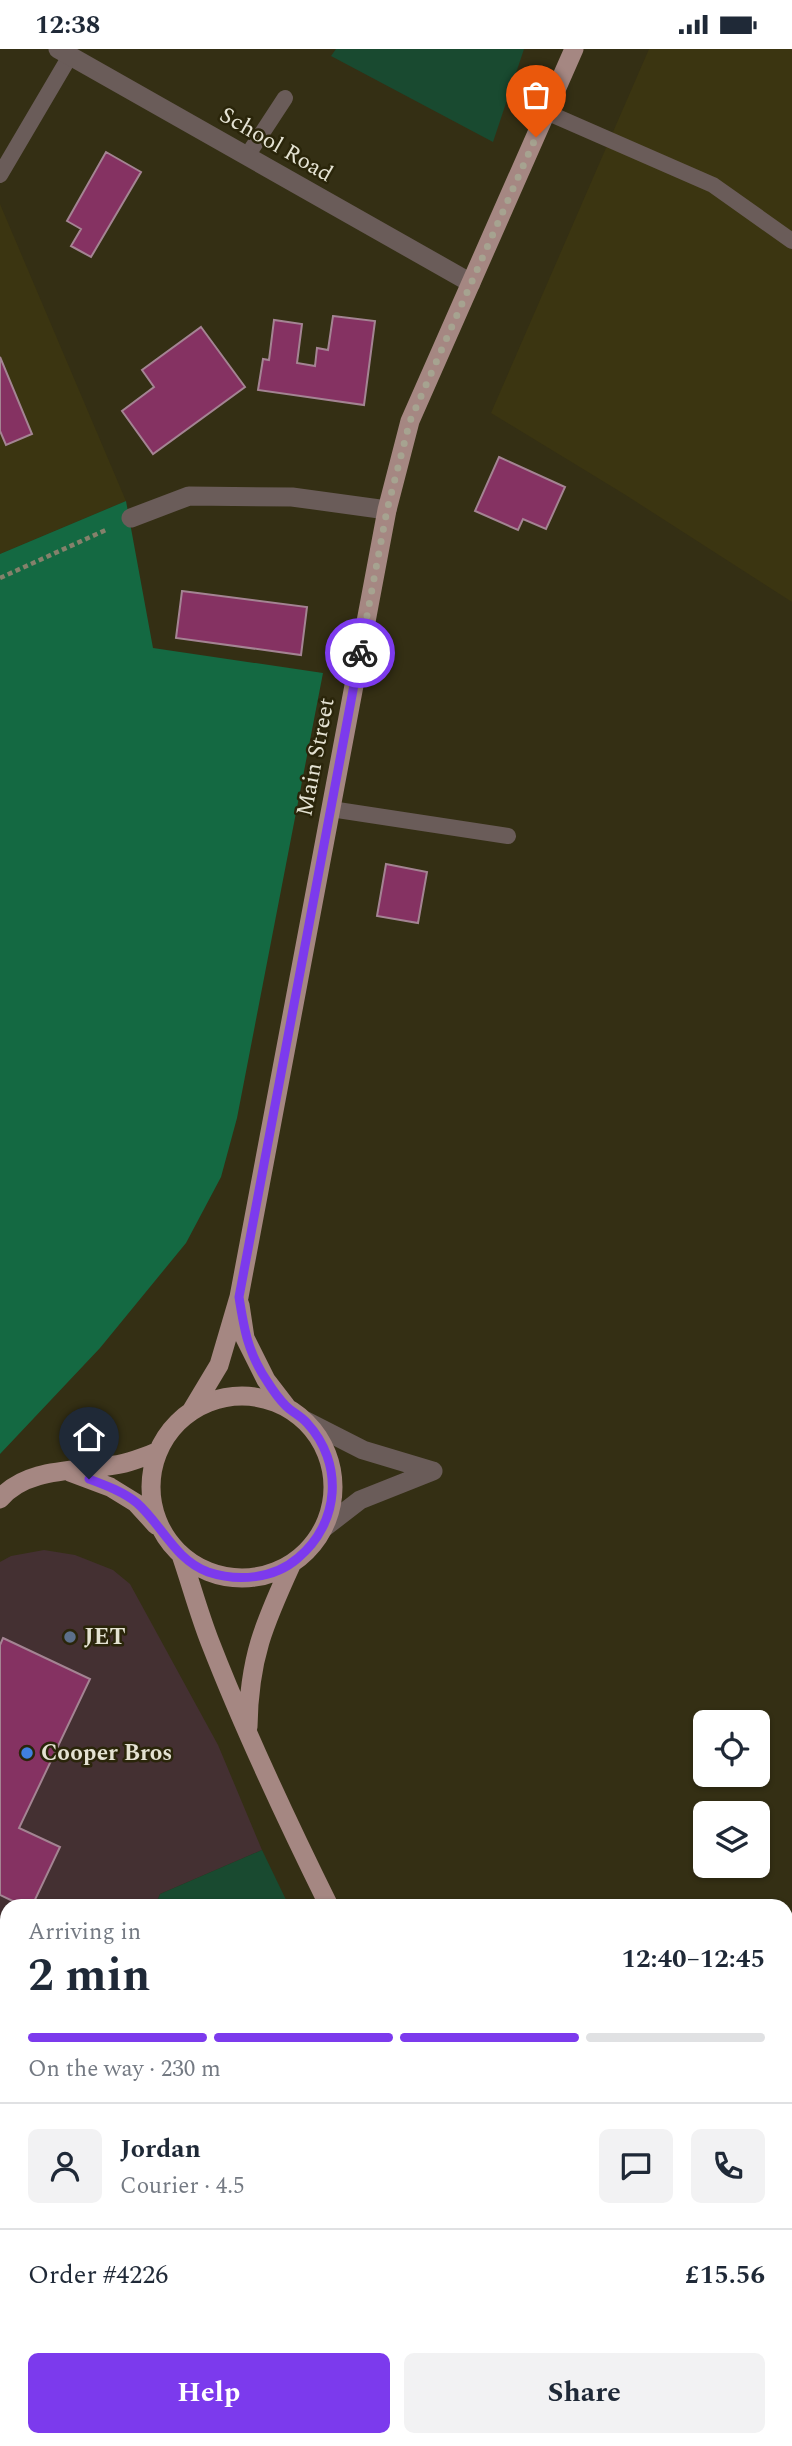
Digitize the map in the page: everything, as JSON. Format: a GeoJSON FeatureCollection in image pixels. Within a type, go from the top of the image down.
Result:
{"type":"FeatureCollection","features":[{"type":"Feature","properties":{"kind":"main road","name":"Main Street"},"geometry":{"type":"LineString","coordinates":[[192,1410],[219,1365],[239,1297],[387,510],[410,421],[574,49]]}},
{"type":"Feature","properties":{"kind":"main road","name":"Main Street"},"geometry":{"type":"LineString","coordinates":[[239,1297],[245,1338],[266,1380],[286,1406]]}},
{"type":"Feature","properties":{"kind":"main road"},"geometry":{"type":"LineString","coordinates":[[69,1472],[110,1487],[136,1503],[181,1555],[206,1571],[235,1578],[265,1575],[292,1563],[311,1547],[325,1527],[333,1500],[332,1471],[323,1444],[306,1421],[286,1406],[263,1398],[239,1395],[215,1399],[192,1410],[171,1428],[157,1452],[150,1480],[153,1508],[163,1534]]}},
{"type":"Feature","properties":{"kind":"main road"},"geometry":{"type":"LineString","coordinates":[[0,1499],[23,1482],[40,1476],[125,1463],[157,1452]]}},
{"type":"Feature","properties":{"kind":"main road"},"geometry":{"type":"LineString","coordinates":[[181,1555],[209,1639],[248,1735],[326,1899]]}},
{"type":"Feature","properties":{"kind":"main road"},"geometry":{"type":"LineString","coordinates":[[248,1735],[249,1692],[256,1650],[264,1624],[292,1563]]}},
{"type":"Feature","properties":{"kind":"street","name":"School Road"},"geometry":{"type":"LineString","coordinates":[[64,52],[471,283]]}},
{"type":"Feature","properties":{"kind":"street"},"geometry":{"type":"LineString","coordinates":[[131,518],[189,496],[292,497],[387,510]]}},
{"type":"Feature","properties":{"kind":"street"},"geometry":{"type":"LineString","coordinates":[[306,1421],[363,1450],[433,1471],[360,1500],[325,1527]]}},
{"type":"Feature","properties":{"kind":"lane"},"geometry":{"type":"LineString","coordinates":[[0,175],[64,52]]}},
{"type":"Feature","properties":{"kind":"lane"},"geometry":{"type":"LineString","coordinates":[[247,156],[285,98]]}},
{"type":"Feature","properties":{"kind":"lane"},"geometry":{"type":"LineString","coordinates":[[546,112],[713,185],[792,241]]}},
{"type":"Feature","properties":{"kind":"lane"},"geometry":{"type":"LineString","coordinates":[[331,809],[508,836]]}},
{"type":"Feature","properties":{"kind":"path"},"geometry":{"type":"LineString","coordinates":[[0,578],[131,518]]}},
{"type":"Feature","properties":{"kind":"shaded area"},"geometry":{"type":"Polygon","coordinates":[[[649,49],[792,49],[792,602],[624,494],[491,413],[649,49]]]}},
{"type":"Feature","properties":{"kind":"shaded area"},"geometry":{"type":"Polygon","coordinates":[[[0,204],[126,501],[0,554],[0,204]]]}},
{"type":"Feature","properties":{"kind":"shaded area"},"geometry":{"type":"Polygon","coordinates":[[[44,1550],[75,1555],[113,1570],[130,1584],[218,1745],[262,1850],[160,1894],[158,1899],[0,1899],[0,1562],[11,1556],[44,1550]]]}},
{"type":"Feature","properties":{"kind":"green space"},"geometry":{"type":"Polygon","coordinates":[[[336,49],[524,49],[493,142],[331,56],[336,49]]]}},
{"type":"Feature","properties":{"kind":"green space"},"geometry":{"type":"Polygon","coordinates":[[[126,501],[153,648],[323,673],[237,1118],[221,1177],[186,1243],[100,1348],[0,1454],[0,554],[126,501]]]}},
{"type":"Feature","properties":{"kind":"green space"},"geometry":{"type":"Polygon","coordinates":[[[262,1850],[286,1899],[158,1899],[160,1894],[262,1850]]]}},
{"type":"Feature","properties":{"kind":"building"},"geometry":{"type":"Polygon","coordinates":[[[106,152],[141,172],[91,257],[71,246],[81,229],[67,221],[106,152]]]}},
{"type":"Feature","properties":{"kind":"building"},"geometry":{"type":"Polygon","coordinates":[[[333,316],[375,321],[364,405],[258,390],[263,359],[269,360],[274,320],[302,324],[297,363],[315,366],[317,348],[328,350],[333,316]]]}},
{"type":"Feature","properties":{"kind":"building"},"geometry":{"type":"Polygon","coordinates":[[[201,327],[245,387],[153,454],[122,411],[154,387],[142,370],[201,327]]]}},
{"type":"Feature","properties":{"kind":"building"},"geometry":{"type":"Polygon","coordinates":[[[0,357],[32,434],[6,445],[0,431],[0,357]]]}},
{"type":"Feature","properties":{"kind":"building"},"geometry":{"type":"Polygon","coordinates":[[[499,457],[565,487],[546,529],[523,519],[518,530],[475,511],[499,457]]]}},
{"type":"Feature","properties":{"kind":"building"},"geometry":{"type":"Polygon","coordinates":[[[182,591],[307,607],[301,655],[176,638],[182,591]]]}},
{"type":"Feature","properties":{"kind":"building"},"geometry":{"type":"Polygon","coordinates":[[[386,864],[427,872],[418,923],[377,916],[386,864]]]}},
{"type":"Feature","properties":{"kind":"building","name":"Cooper Bros"},"geometry":{"type":"Polygon","coordinates":[[[3,1638],[90,1679],[19,1828],[60,1847],[35,1899],[8,1899],[0,1895],[0,1645],[3,1638]]]}},
{"type":"Feature","properties":{"kind":"way so far"},"geometry":{"type":"LineString","coordinates":[[360,653],[387,510],[410,421],[536,137]]}},
{"type":"Feature","properties":{"kind":"place","name":"JET"},"geometry":{"type":"Point","coordinates":[70,1637]}},
{"type":"Feature","properties":{"kind":"place","name":"Cooper Bros"},"geometry":{"type":"Point","coordinates":[27,1753]}},
{"type":"Feature","properties":{"kind":"route"},"geometry":{"type":"LineString","coordinates":[[89,1479],[110,1487],[136,1503],[181,1555],[206,1571],[235,1578],[265,1575],[292,1563],[311,1547],[325,1527],[333,1500],[332,1471],[323,1444],[306,1421],[286,1406],[266,1380],[245,1338],[239,1297],[360,653]]}}]}
